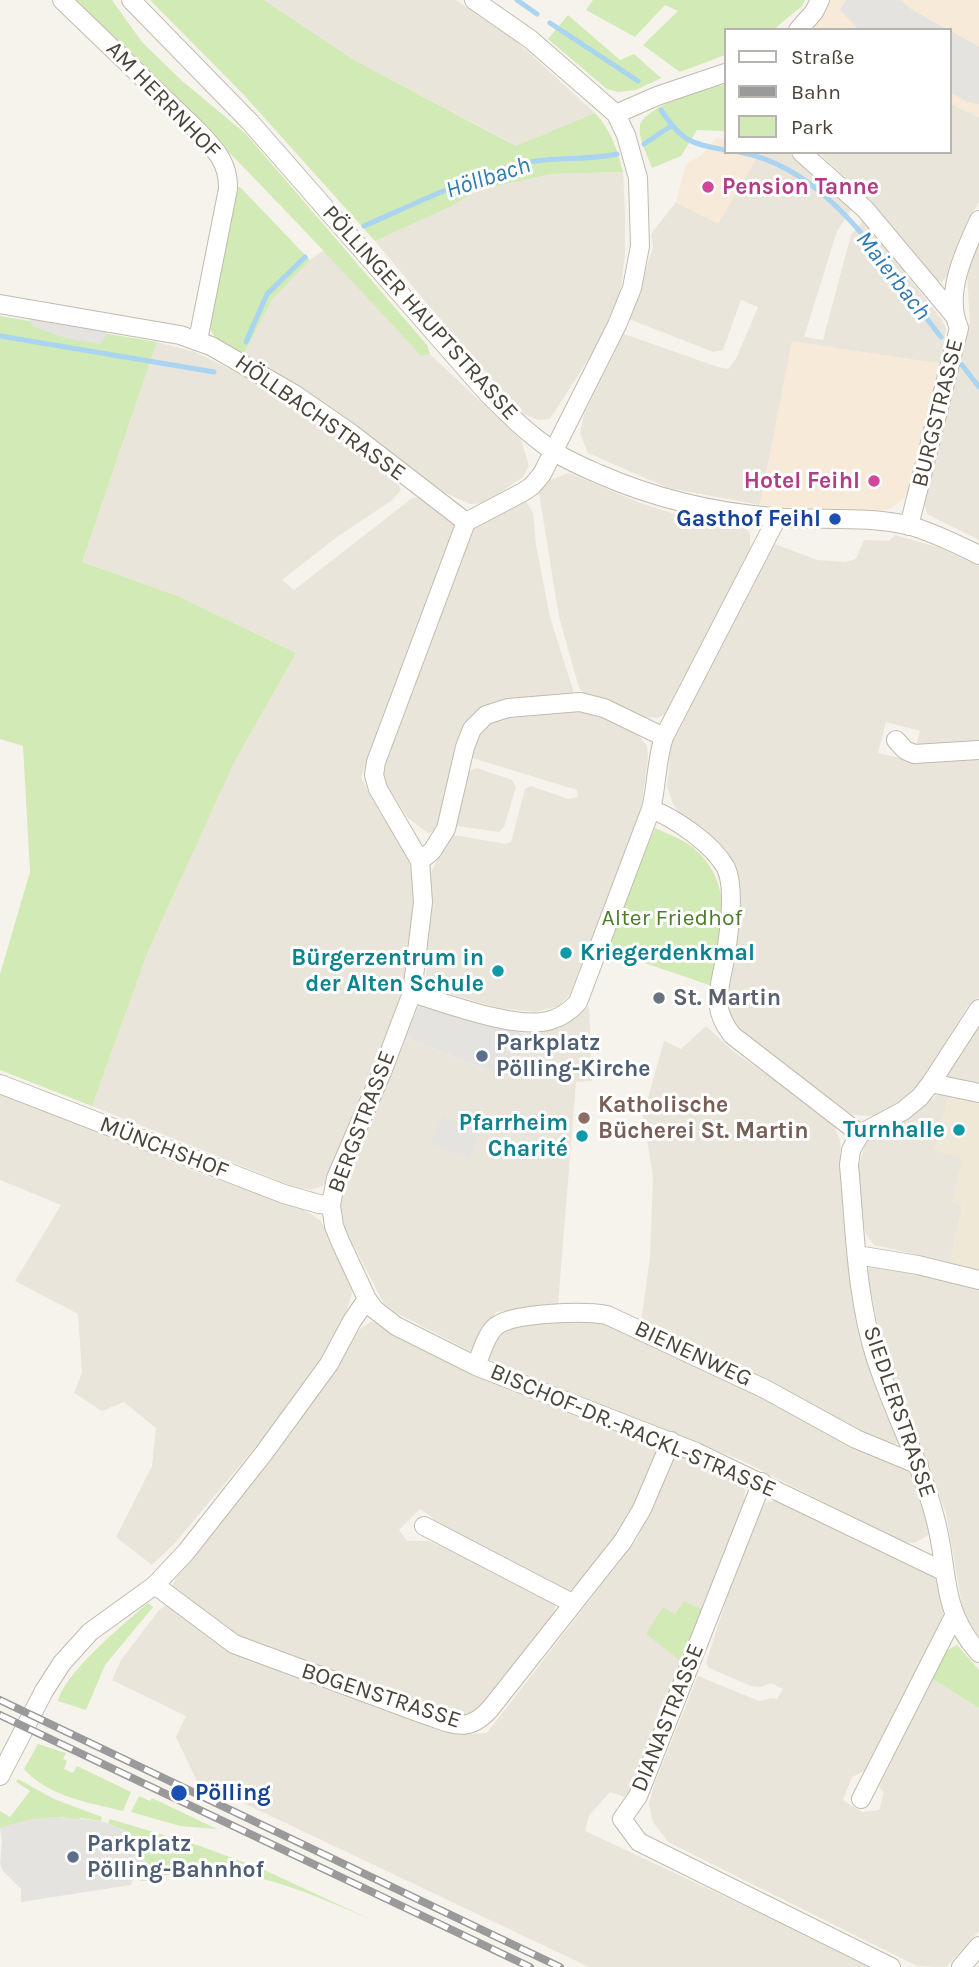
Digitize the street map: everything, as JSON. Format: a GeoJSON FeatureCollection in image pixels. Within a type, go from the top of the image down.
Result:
{"type":"FeatureCollection","features":[{"type":"Feature","properties":{"kind":"street","name":"AM HERRNHOF"},"geometry":{"type":"LineString","coordinates":[[62,0],[190,122],[214,148],[227,171],[228,189],[198,340]]}},
{"type":"Feature","properties":{"kind":"street","name":"PÖLLINGER HAUPTSTRASSE"},"geometry":{"type":"LineString","coordinates":[[131,0],[241,113],[488,394],[522,427],[553,451],[626,486],[658,497],[713,510],[777,518],[858,520],[909,526],[979,555]]}},
{"type":"Feature","properties":{"kind":"street"},"geometry":{"type":"LineString","coordinates":[[466,522],[532,486],[542,474],[617,325],[636,273],[640,246],[638,178],[626,135],[616,114],[530,39],[474,0]]}},
{"type":"Feature","properties":{"kind":"street"},"geometry":{"type":"LineString","coordinates":[[800,28],[814,12],[820,0]]}},
{"type":"Feature","properties":{"kind":"street"},"geometry":{"type":"LineString","coordinates":[[616,114],[657,96],[724,73]]}},
{"type":"Feature","properties":{"kind":"street"},"geometry":{"type":"LineString","coordinates":[[803,154],[865,209],[953,314]]}},
{"type":"Feature","properties":{"kind":"street","name":"BURGSTRASSE"},"geometry":{"type":"LineString","coordinates":[[909,526],[959,328],[953,314],[958,274],[979,220]]}},
{"type":"Feature","properties":{"kind":"street","name":"HÖLLBACHSTRASSE"},"geometry":{"type":"LineString","coordinates":[[0,304],[198,340],[244,363],[311,406],[352,434],[466,522]]}},
{"type":"Feature","properties":{"kind":"street"},"geometry":{"type":"LineString","coordinates":[[412,993],[497,1018],[523,1022],[550,1021],[578,1002],[651,809],[658,755],[664,737],[777,518]]}},
{"type":"Feature","properties":{"kind":"street","name":"BERGSTRASSE"},"geometry":{"type":"LineString","coordinates":[[367,1299],[337,1233],[331,1205],[336,1178],[382,1072],[412,993],[423,902],[420,860],[378,789],[374,775],[376,762],[466,522]]}},
{"type":"Feature","properties":{"kind":"street"},"geometry":{"type":"LineString","coordinates":[[420,860],[432,851],[446,829],[465,747],[472,729],[486,715],[508,708],[580,702],[604,708],[664,737]]}},
{"type":"Feature","properties":{"kind":"street"},"geometry":{"type":"LineString","coordinates":[[896,740],[905,750],[914,754],[979,750]]}},
{"type":"Feature","properties":{"kind":"street"},"geometry":{"type":"LineString","coordinates":[[651,809],[667,815],[704,843],[726,869],[730,906],[729,934],[718,992],[722,1022],[732,1035],[860,1134],[903,1111],[931,1083],[979,1009]]}},
{"type":"Feature","properties":{"kind":"street"},"geometry":{"type":"LineString","coordinates":[[931,1083],[979,1093]]}},
{"type":"Feature","properties":{"kind":"street","name":"MÜNCHSHOF"},"geometry":{"type":"LineString","coordinates":[[0,1084],[284,1194],[331,1205]]}},
{"type":"Feature","properties":{"kind":"street","name":"SIEDLERSTRASSE"},"geometry":{"type":"LineString","coordinates":[[860,1134],[851,1150],[849,1164],[861,1289],[876,1357],[919,1465],[935,1516],[954,1616],[963,1635],[979,1653]]}},
{"type":"Feature","properties":{"kind":"street"},"geometry":{"type":"LineString","coordinates":[[857,1255],[918,1265],[979,1280]]}},
{"type":"Feature","properties":{"kind":"street"},"geometry":{"type":"LineString","coordinates":[[0,1776],[52,1676],[71,1651],[90,1632],[155,1585],[186,1552],[264,1453],[329,1364],[367,1299]]}},
{"type":"Feature","properties":{"kind":"street","name":"BISCHOF-DR.-RACKL-STRASSE"},"geometry":{"type":"LineString","coordinates":[[367,1299],[381,1317],[476,1366],[671,1441],[762,1482],[944,1572]]}},
{"type":"Feature","properties":{"kind":"street","name":"BIENENWEG"},"geometry":{"type":"LineString","coordinates":[[476,1366],[492,1331],[502,1322],[568,1313],[607,1315],[765,1388],[856,1439],[919,1465]]}},
{"type":"Feature","properties":{"kind":"street","name":"BOGENSTRASSE"},"geometry":{"type":"LineString","coordinates":[[155,1585],[234,1644],[423,1714],[469,1726],[480,1721],[490,1709],[623,1541],[642,1509],[671,1441]]}},
{"type":"Feature","properties":{"kind":"street","name":"DIANASTRASSE"},"geometry":{"type":"LineString","coordinates":[[762,1482],[638,1796],[622,1819],[639,1842],[891,1967]]}},
{"type":"Feature","properties":{"kind":"street"},"geometry":{"type":"LineString","coordinates":[[424,1526],[572,1603]]}},
{"type":"Feature","properties":{"kind":"street"},"geometry":{"type":"LineString","coordinates":[[861,1799],[954,1616]]}},
{"type":"Feature","properties":{"kind":"street"},"geometry":{"type":"LineString","coordinates":[[961,1967],[979,1946]]}},
{"type":"Feature","properties":{"kind":"shaded area"},"geometry":{"type":"Polygon","coordinates":[[[264,0],[456,0],[515,40],[595,113],[517,146],[354,60],[264,0]]]}},
{"type":"Feature","properties":{"kind":"shaded area"},"geometry":{"type":"Polygon","coordinates":[[[828,0],[979,0],[979,117],[951,104],[951,28],[811,27],[828,0]]]}},
{"type":"Feature","properties":{"kind":"shaded area"},"geometry":{"type":"Polygon","coordinates":[[[846,0],[901,0],[911,9],[944,28],[857,28],[840,10],[846,0]]]}},
{"type":"Feature","properties":{"kind":"shaded area"},"geometry":{"type":"Polygon","coordinates":[[[951,31],[979,47],[979,104],[967,102],[951,92],[951,31]]]}},
{"type":"Feature","properties":{"kind":"shaded area"},"geometry":{"type":"Polygon","coordinates":[[[951,104],[979,117],[979,202],[966,224],[948,274],[942,282],[933,278],[872,202],[820,154],[951,154],[951,104]]]}},
{"type":"Feature","properties":{"kind":"shaded area"},"geometry":{"type":"Polygon","coordinates":[[[716,138],[724,139],[724,154],[759,154],[718,224],[676,202],[686,164],[703,154],[716,138]]]}},
{"type":"Feature","properties":{"kind":"shaded area"},"geometry":{"type":"Polygon","coordinates":[[[759,154],[789,154],[852,209],[837,231],[804,337],[823,340],[851,235],[864,220],[942,320],[946,329],[942,364],[792,342],[760,505],[668,488],[588,453],[580,433],[584,414],[624,334],[718,367],[728,369],[736,359],[758,307],[741,300],[723,350],[713,352],[629,319],[653,248],[651,234],[676,202],[718,223],[759,154]]]}},
{"type":"Feature","properties":{"kind":"shaded area"},"geometry":{"type":"Polygon","coordinates":[[[623,172],[625,254],[620,294],[596,347],[550,419],[538,420],[524,414],[470,355],[375,241],[452,206],[475,191],[552,174],[623,172]]]}},
{"type":"Feature","properties":{"kind":"shaded area"},"geometry":{"type":"Polygon","coordinates":[[[979,237],[979,540],[927,514],[924,502],[960,348],[970,323],[967,273],[979,237]]]}},
{"type":"Feature","properties":{"kind":"shaded area"},"geometry":{"type":"Polygon","coordinates":[[[324,250],[421,356],[430,354],[521,440],[529,466],[523,477],[485,503],[470,504],[446,493],[407,467],[335,410],[244,354],[272,300],[310,260],[324,250]]]}},
{"type":"Feature","properties":{"kind":"shaded area"},"geometry":{"type":"Polygon","coordinates":[[[26,308],[115,323],[100,344],[65,338],[32,326],[26,308]]]}},
{"type":"Feature","properties":{"kind":"shaded area"},"geometry":{"type":"Polygon","coordinates":[[[792,341],[942,364],[913,483],[904,498],[890,509],[874,512],[760,505],[792,341]]]}},
{"type":"Feature","properties":{"kind":"shaded area"},"geometry":{"type":"Polygon","coordinates":[[[157,342],[195,352],[266,387],[315,419],[398,484],[401,490],[391,501],[337,537],[282,580],[294,590],[411,499],[418,497],[424,500],[455,523],[456,529],[361,777],[379,812],[408,856],[416,898],[403,996],[330,1174],[323,1186],[311,1190],[292,1186],[92,1106],[149,949],[234,763],[296,653],[178,596],[82,562],[157,342]]]}},
{"type":"Feature","properties":{"kind":"shaded area"},"geometry":{"type":"Polygon","coordinates":[[[569,473],[643,504],[675,514],[737,522],[750,533],[750,549],[743,568],[672,707],[665,715],[656,718],[643,717],[586,696],[579,688],[559,617],[539,493],[545,482],[569,473]]]}},
{"type":"Feature","properties":{"kind":"shaded area"},"geometry":{"type":"Polygon","coordinates":[[[526,501],[533,513],[536,545],[550,617],[573,697],[490,707],[437,831],[428,833],[408,818],[387,785],[383,774],[392,741],[473,525],[526,501]]]}},
{"type":"Feature","properties":{"kind":"shaded area"},"geometry":{"type":"Polygon","coordinates":[[[895,535],[940,548],[979,566],[979,743],[925,747],[916,745],[920,731],[886,722],[878,753],[921,763],[979,757],[979,997],[968,1006],[924,1078],[908,1095],[892,1108],[873,1116],[853,1115],[753,1042],[736,1026],[727,1011],[726,986],[735,956],[739,927],[737,876],[682,817],[673,804],[667,786],[671,746],[692,697],[775,544],[817,560],[845,562],[856,559],[864,540],[889,541],[895,535]]]}},
{"type":"Feature","properties":{"kind":"shaded area"},"geometry":{"type":"Polygon","coordinates":[[[580,708],[603,713],[638,734],[647,746],[648,758],[640,815],[570,994],[559,1006],[537,1012],[499,1008],[436,990],[426,980],[431,873],[449,834],[505,844],[511,842],[525,789],[531,786],[568,799],[578,797],[577,790],[469,757],[477,729],[494,715],[580,708]]]}},
{"type":"Feature","properties":{"kind":"shaded area"},"geometry":{"type":"Polygon","coordinates":[[[477,768],[512,780],[516,787],[504,827],[499,832],[457,826],[452,821],[463,778],[469,771],[477,768]]]}},
{"type":"Feature","properties":{"kind":"shaded area","name":"Parkplatz Pölling-Kirche"},"geometry":{"type":"Polygon","coordinates":[[[420,1003],[525,1034],[500,1075],[405,1037],[420,1003]]]}},
{"type":"Feature","properties":{"kind":"shaded area"},"geometry":{"type":"Polygon","coordinates":[[[589,1006],[592,1081],[576,1082],[558,1305],[496,1312],[474,1353],[395,1312],[383,1302],[342,1223],[340,1208],[343,1188],[405,1037],[500,1075],[525,1034],[554,1028],[573,1019],[589,1006]]]}},
{"type":"Feature","properties":{"kind":"shaded area"},"geometry":{"type":"Polygon","coordinates":[[[979,1020],[979,1086],[954,1082],[946,1071],[979,1020]]]}},
{"type":"Feature","properties":{"kind":"shaded area"},"geometry":{"type":"Polygon","coordinates":[[[706,1026],[734,1052],[826,1115],[834,1126],[840,1140],[841,1164],[898,1436],[893,1446],[887,1447],[641,1322],[650,1257],[653,1176],[643,1116],[664,1041],[681,1049],[706,1026]]]}},
{"type":"Feature","properties":{"kind":"shaded area"},"geometry":{"type":"Polygon","coordinates":[[[0,1092],[199,1173],[301,1208],[320,1220],[351,1280],[352,1293],[347,1310],[324,1357],[295,1400],[174,1544],[152,1565],[116,1537],[152,1466],[156,1428],[124,1402],[102,1411],[74,1393],[82,1372],[78,1314],[15,1281],[61,1205],[0,1180],[0,1092]]]}},
{"type":"Feature","properties":{"kind":"shaded area"},"geometry":{"type":"Polygon","coordinates":[[[950,1092],[935,1150],[963,1158],[952,1202],[963,1205],[950,1262],[874,1245],[866,1234],[862,1220],[858,1167],[867,1140],[906,1121],[938,1094],[950,1092]]]}},
{"type":"Feature","properties":{"kind":"shaded area"},"geometry":{"type":"Polygon","coordinates":[[[950,1092],[979,1099],[979,1271],[950,1262],[963,1206],[952,1202],[963,1158],[935,1151],[950,1092]]]}},
{"type":"Feature","properties":{"kind":"shaded area"},"geometry":{"type":"Polygon","coordinates":[[[443,1116],[480,1132],[469,1159],[431,1143],[443,1116]]]}},
{"type":"Feature","properties":{"kind":"shaded area"},"geometry":{"type":"Polygon","coordinates":[[[870,1264],[880,1264],[979,1289],[979,1637],[964,1617],[946,1513],[912,1421],[885,1361],[867,1274],[870,1264]]]}},
{"type":"Feature","properties":{"kind":"shaded area"},"geometry":{"type":"Polygon","coordinates":[[[559,1318],[607,1320],[910,1469],[931,1528],[928,1535],[915,1543],[902,1542],[743,1461],[488,1359],[487,1351],[498,1330],[559,1318]]]}},
{"type":"Feature","properties":{"kind":"shaded area"},"geometry":{"type":"Polygon","coordinates":[[[371,1322],[383,1324],[429,1352],[480,1377],[584,1415],[655,1444],[658,1448],[636,1511],[579,1586],[569,1590],[559,1589],[436,1525],[432,1517],[420,1509],[399,1530],[407,1541],[428,1541],[458,1553],[554,1601],[553,1617],[478,1711],[467,1716],[434,1711],[239,1640],[171,1589],[176,1578],[292,1432],[360,1329],[371,1322]]]}},
{"type":"Feature","properties":{"kind":"shaded area"},"geometry":{"type":"Polygon","coordinates":[[[678,1455],[684,1455],[743,1481],[744,1502],[706,1611],[633,1792],[624,1797],[610,1792],[589,1815],[585,1831],[875,1967],[589,1967],[197,1781],[176,1737],[186,1716],[112,1680],[121,1660],[159,1610],[166,1605],[173,1605],[212,1638],[444,1726],[468,1734],[487,1733],[637,1539],[669,1463],[678,1455]]]}},
{"type":"Feature","properties":{"kind":"shaded area"},"geometry":{"type":"Polygon","coordinates":[[[782,1499],[935,1576],[942,1595],[943,1615],[930,1643],[864,1771],[852,1777],[843,1800],[862,1812],[879,1810],[884,1792],[879,1787],[931,1678],[979,1708],[979,1931],[946,1967],[917,1966],[668,1842],[653,1822],[649,1804],[654,1785],[698,1676],[759,1701],[777,1699],[783,1689],[771,1683],[761,1687],[751,1686],[709,1668],[706,1663],[739,1560],[759,1511],[765,1503],[782,1499]]]}},
{"type":"Feature","properties":{"kind":"shaded area","name":"Parkplatz Pölling-Bahnhof"},"geometry":{"type":"Polygon","coordinates":[[[57,1817],[101,1821],[123,1829],[140,1846],[148,1868],[136,1870],[131,1885],[21,1902],[21,1889],[3,1871],[0,1864],[0,1828],[27,1820],[57,1817]]]}},
{"type":"Feature","properties":{"kind":"green space"},"geometry":{"type":"Polygon","coordinates":[[[74,0],[112,0],[142,42],[181,80],[246,134],[427,345],[430,354],[421,356],[251,175],[164,86],[74,0]]]}},
{"type":"Feature","properties":{"kind":"green space"},"geometry":{"type":"Polygon","coordinates":[[[150,0],[264,0],[354,60],[516,146],[595,113],[613,140],[623,172],[552,174],[475,191],[452,206],[375,241],[243,94],[150,0]]]}},
{"type":"Feature","properties":{"kind":"green space"},"geometry":{"type":"Polygon","coordinates":[[[593,0],[805,0],[802,6],[775,28],[724,28],[724,55],[680,72],[643,45],[678,11],[665,5],[635,37],[586,10],[593,0]]]}},
{"type":"Feature","properties":{"kind":"green space"},"geometry":{"type":"Polygon","coordinates":[[[568,15],[620,60],[634,54],[661,78],[636,90],[618,92],[607,89],[548,39],[568,15]]]}},
{"type":"Feature","properties":{"kind":"green space"},"geometry":{"type":"Polygon","coordinates":[[[724,85],[724,131],[697,130],[681,156],[652,168],[640,136],[640,126],[644,119],[663,105],[724,85]]]}},
{"type":"Feature","properties":{"kind":"green space"},"geometry":{"type":"Polygon","coordinates":[[[240,187],[310,260],[272,300],[244,354],[215,338],[209,327],[235,188],[240,187]]]}},
{"type":"Feature","properties":{"kind":"green space"},"geometry":{"type":"Polygon","coordinates":[[[0,316],[157,342],[82,562],[178,596],[296,653],[234,763],[149,949],[92,1106],[0,1070],[0,974],[30,872],[23,746],[0,739],[0,316]]]}},
{"type":"Feature","properties":{"kind":"green space","name":"Alter Friedhof"},"geometry":{"type":"Polygon","coordinates":[[[655,828],[678,838],[698,852],[718,882],[722,916],[712,986],[604,949],[655,828]]]}},
{"type":"Feature","properties":{"kind":"green space"},"geometry":{"type":"Polygon","coordinates":[[[684,1601],[704,1610],[681,1661],[646,1634],[663,1607],[675,1614],[684,1601]]]}},
{"type":"Feature","properties":{"kind":"green space"},"geometry":{"type":"Polygon","coordinates":[[[148,1603],[153,1607],[105,1665],[86,1710],[58,1701],[63,1689],[84,1662],[148,1603]]]}},
{"type":"Feature","properties":{"kind":"green space"},"geometry":{"type":"Polygon","coordinates":[[[957,1645],[979,1670],[979,1708],[931,1678],[946,1651],[957,1645]]]}},
{"type":"Feature","properties":{"kind":"green space"},"geometry":{"type":"Polygon","coordinates":[[[38,1744],[66,1753],[63,1759],[67,1761],[64,1769],[73,1773],[77,1766],[131,1792],[123,1811],[70,1797],[34,1778],[24,1769],[38,1744]]]}},
{"type":"Feature","properties":{"kind":"green space"},"geometry":{"type":"Polygon","coordinates":[[[18,1779],[54,1799],[102,1817],[101,1821],[80,1818],[79,1830],[64,1817],[32,1820],[0,1828],[0,1811],[10,1817],[30,1791],[16,1782],[18,1779]]]}},
{"type":"Feature","properties":{"kind":"green space"},"geometry":{"type":"Polygon","coordinates":[[[139,1796],[150,1801],[152,1798],[217,1829],[180,1826],[131,1812],[139,1796]]]}},
{"type":"Feature","properties":{"kind":"green space"},"geometry":{"type":"Polygon","coordinates":[[[110,1819],[200,1846],[262,1869],[372,1920],[304,1892],[257,1877],[183,1871],[141,1881],[137,1878],[136,1870],[148,1868],[130,1833],[108,1823],[110,1819]]]}},
{"type":"Feature","properties":{"kind":"waterway","name":"Maierbach"},"geometry":{"type":"LineString","coordinates":[[517,0],[537,14]]}},
{"type":"Feature","properties":{"kind":"waterway","name":"Maierbach"},"geometry":{"type":"LineString","coordinates":[[550,23],[638,81]]}},
{"type":"Feature","properties":{"kind":"waterway","name":"Maierbach"},"geometry":{"type":"LineString","coordinates":[[661,110],[687,139],[724,150]]}},
{"type":"Feature","properties":{"kind":"waterway","name":"Höllbach"},"geometry":{"type":"LineString","coordinates":[[644,144],[671,126]]}},
{"type":"Feature","properties":{"kind":"waterway","name":"Höllbach"},"geometry":{"type":"LineString","coordinates":[[364,226],[505,168],[537,161],[617,154]]}},
{"type":"Feature","properties":{"kind":"waterway","name":"Maierbach"},"geometry":{"type":"LineString","coordinates":[[746,154],[772,162],[802,178],[829,200],[878,253],[941,337]]}},
{"type":"Feature","properties":{"kind":"waterway","name":"Höllbach"},"geometry":{"type":"LineString","coordinates":[[246,342],[267,294],[305,257]]}},
{"type":"Feature","properties":{"kind":"waterway","name":"Höllbach"},"geometry":{"type":"LineString","coordinates":[[0,336],[214,372]]}},
{"type":"Feature","properties":{"kind":"waterway","name":"Maierbach"},"geometry":{"type":"LineString","coordinates":[[962,365],[979,387]]}},
{"type":"Feature","properties":{"kind":"railway"},"geometry":{"type":"LineString","coordinates":[[0,1700],[560,1967]]}},
{"type":"Feature","properties":{"kind":"railway"},"geometry":{"type":"LineString","coordinates":[[0,1715],[530,1967]]}},
{"type":"Feature","properties":{"kind":"place","name":"Pension Tanne"},"geometry":{"type":"Point","coordinates":[708,187]}},
{"type":"Feature","properties":{"kind":"place","name":"Hotel Feihl"},"geometry":{"type":"Point","coordinates":[874,481]}},
{"type":"Feature","properties":{"kind":"place","name":"Gasthof Feihl"},"geometry":{"type":"Point","coordinates":[835,519]}},
{"type":"Feature","properties":{"kind":"place","name":"Kriegerdenkmal"},"geometry":{"type":"Point","coordinates":[566,953]}},
{"type":"Feature","properties":{"kind":"place","name":"Bürgerzentrum in der Alten Schule"},"geometry":{"type":"Point","coordinates":[498,971]}},
{"type":"Feature","properties":{"kind":"place","name":"St. Martin"},"geometry":{"type":"Point","coordinates":[659,998]}},
{"type":"Feature","properties":{"kind":"place","name":"Parkplatz Pölling-Kirche"},"geometry":{"type":"Point","coordinates":[482,1056]}},
{"type":"Feature","properties":{"kind":"place","name":"Katholische Bücherei St. Martin"},"geometry":{"type":"Point","coordinates":[584,1118]}},
{"type":"Feature","properties":{"kind":"place","name":"Turnhalle"},"geometry":{"type":"Point","coordinates":[959,1130]}},
{"type":"Feature","properties":{"kind":"place","name":"Pfarrheim Charité"},"geometry":{"type":"Point","coordinates":[582,1136]}},
{"type":"Feature","properties":{"kind":"place","name":"Pölling"},"geometry":{"type":"Point","coordinates":[179,1793]}},
{"type":"Feature","properties":{"kind":"place","name":"Parkplatz Pölling-Bahnhof"},"geometry":{"type":"Point","coordinates":[73,1857]}}]}
